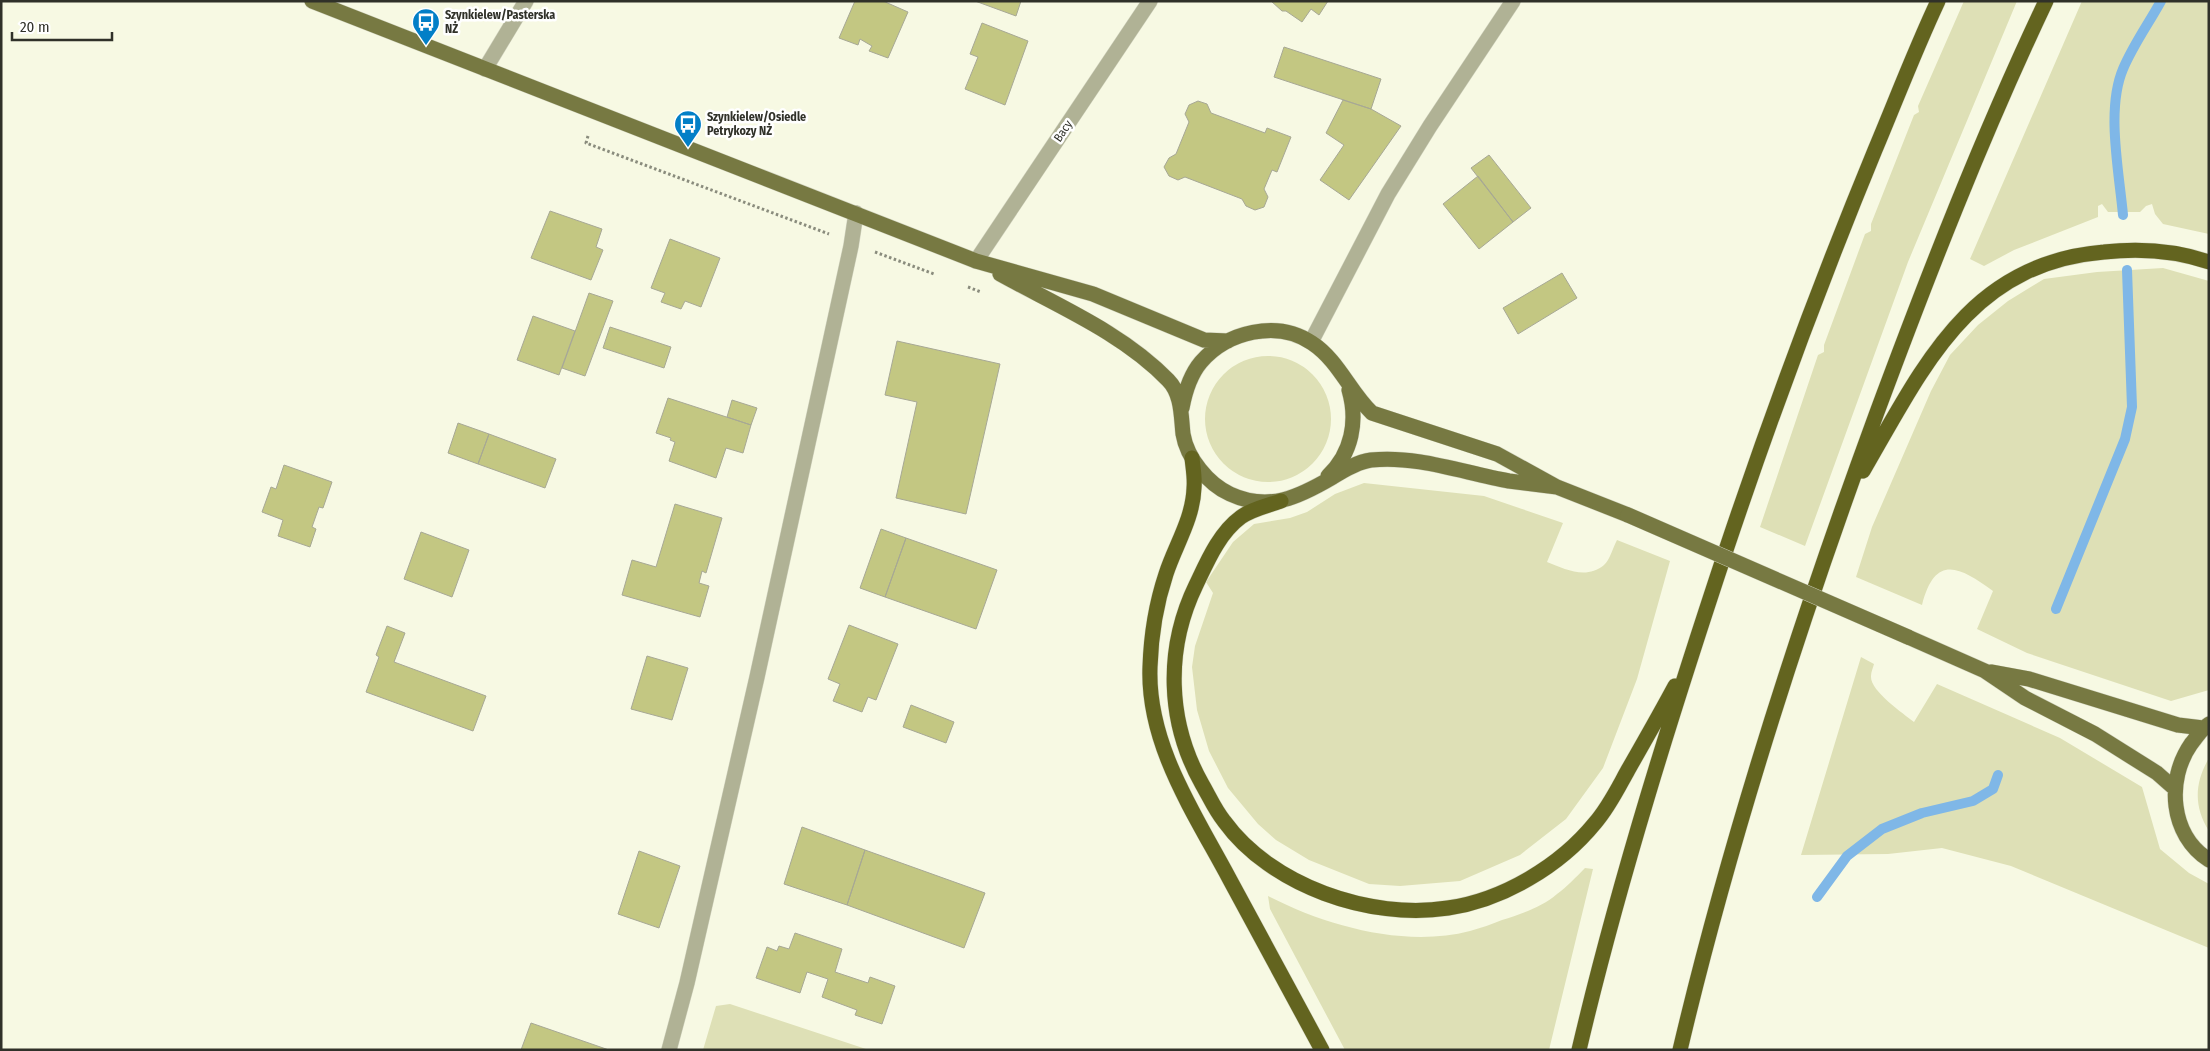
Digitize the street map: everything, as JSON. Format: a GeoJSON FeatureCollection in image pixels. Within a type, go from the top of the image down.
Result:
{"type":"FeatureCollection","features":[{"type":"Feature","properties":{"kind":"highway"},"geometry":{"type":"LineString","coordinates":[[1579,1050],[1593,990],[1634,843],[1689,660],[1770,420],[1844,226],[1938,1]]}},
{"type":"Feature","properties":{"kind":"highway"},"geometry":{"type":"LineString","coordinates":[[1680,1050],[1730,862],[1776,708],[1842,507],[1903,343],[2000,102],[2046,1]]}},
{"type":"Feature","properties":{"kind":"highway"},"geometry":{"type":"LineString","coordinates":[[1842,507],[1920,371],[1947,334],[1976,304],[2010,280],[2049,262],[2090,253],[2132,249],[2174,252],[2209,262]]}},
{"type":"Feature","properties":{"kind":"highway"},"geometry":{"type":"LineString","coordinates":[[1192,458],[1194,489],[1188,521],[1166,573],[1152,631],[1150,669],[1152,703],[1169,764],[1322,1050]]}},
{"type":"Feature","properties":{"kind":"highway"},"geometry":{"type":"LineString","coordinates":[[1281,501],[1241,517],[1221,539],[1206,564],[1190,598],[1178,633],[1173,687],[1176,714],[1192,765],[1224,822],[1254,853],[1276,870],[1318,890],[1370,907],[1420,910],[1448,908],[1514,887],[1544,869],[1569,850],[1595,824],[1612,800],[1689,660]]}},
{"type":"Feature","properties":{"kind":"main road"},"geometry":{"type":"LineString","coordinates":[[312,1],[976,261],[1093,294],[1204,340],[1228,341]]}},
{"type":"Feature","properties":{"kind":"main road"},"geometry":{"type":"LineString","coordinates":[[976,261],[1101,330],[1137,354],[1170,381],[1177,394],[1182,412],[1184,436],[1192,458],[1208,479],[1230,494],[1255,502],[1281,501],[1301,495],[1358,463],[1370,460],[1403,461],[1508,481],[1557,487]]}},
{"type":"Feature","properties":{"kind":"main road"},"geometry":{"type":"LineString","coordinates":[[1182,412],[1184,395],[1200,363],[1228,341],[1248,333],[1270,330],[1291,334],[1312,342],[1332,359],[1360,402],[1372,413],[1497,454],[1557,487],[1628,515],[1985,671],[2025,698],[2095,734],[2157,773],[2174,788]]}},
{"type":"Feature","properties":{"kind":"main road"},"geometry":{"type":"LineString","coordinates":[[1320,484],[1336,468],[1348,448],[1353,426],[1353,404],[1346,382]]}},
{"type":"Feature","properties":{"kind":"main road"},"geometry":{"type":"LineString","coordinates":[[1985,671],[2029,679],[2178,725],[2206,726]]}},
{"type":"Feature","properties":{"kind":"main road"},"geometry":{"type":"LineString","coordinates":[[2206,726],[2184,755],[2174,788],[2176,808],[2185,834],[2202,856],[2209,860]]}},
{"type":"Feature","properties":{"kind":"street"},"geometry":{"type":"LineString","coordinates":[[485,69],[526,1]]}},
{"type":"Feature","properties":{"kind":"street","name":"Bacy"},"geometry":{"type":"LineString","coordinates":[[976,261],[1150,1]]}},
{"type":"Feature","properties":{"kind":"street"},"geometry":{"type":"LineString","coordinates":[[1312,342],[1388,194],[1513,1]]}},
{"type":"Feature","properties":{"kind":"street"},"geometry":{"type":"LineString","coordinates":[[669,1050],[687,983],[757,677],[849,255],[856,213]]}},
{"type":"Feature","properties":{"kind":"green space"},"geometry":{"type":"Polygon","coordinates":[[[1964,1],[2017,1],[1908,262],[1805,546],[1760,527],[1818,355],[1824,352],[1824,345],[1865,234],[1871,231],[1871,224],[1914,115],[1919,112],[1918,106],[1964,1]]]}},
{"type":"Feature","properties":{"kind":"green space"},"geometry":{"type":"Polygon","coordinates":[[[2082,1],[2208,1],[2209,234],[2163,224],[2155,214],[2152,204],[2146,206],[2140,212],[2108,212],[2102,204],[2098,206],[2098,217],[2014,250],[1984,266],[1970,259],[2082,1]]]}},
{"type":"Feature","properties":{"kind":"green space"},"geometry":{"type":"Polygon","coordinates":[[[2163,268],[2209,281],[2209,690],[2171,701],[2027,653],[1977,629],[1993,591],[1981,582],[1959,571],[1941,572],[1934,578],[1927,589],[1922,605],[1856,577],[1872,527],[1931,391],[1950,355],[1978,325],[2008,301],[2044,279],[2097,272],[2163,268]]]}},
{"type":"Feature","properties":{"kind":"green space"},"geometry":{"type":"Polygon","coordinates":[[[1268,356],[1292,360],[1313,374],[1327,395],[1331,419],[1327,443],[1313,464],[1292,478],[1268,482],[1244,478],[1223,464],[1209,443],[1205,419],[1209,395],[1223,374],[1244,360],[1268,356]]]}},
{"type":"Feature","properties":{"kind":"green space"},"geometry":{"type":"Polygon","coordinates":[[[1364,483],[1484,496],[1563,523],[1547,562],[1568,570],[1590,572],[1604,565],[1610,557],[1617,540],[1670,561],[1637,679],[1603,768],[1566,819],[1520,855],[1460,881],[1400,886],[1369,884],[1309,860],[1276,840],[1258,824],[1228,788],[1209,751],[1197,710],[1192,667],[1195,646],[1213,593],[1206,582],[1233,542],[1254,524],[1290,518],[1307,512],[1335,494],[1364,483]]]}},
{"type":"Feature","properties":{"kind":"green space"},"geometry":{"type":"Polygon","coordinates":[[[1861,657],[1874,664],[1871,676],[1872,682],[1881,695],[1914,722],[1937,684],[2060,738],[2142,787],[2160,849],[2189,873],[2209,884],[2209,948],[2011,866],[1942,848],[1888,854],[1801,855],[1861,657]]]}},
{"type":"Feature","properties":{"kind":"green space"},"geometry":{"type":"Polygon","coordinates":[[[2209,758],[2209,831],[2200,812],[2198,794],[2201,776],[2209,758]]]}},
{"type":"Feature","properties":{"kind":"green space"},"geometry":{"type":"Polygon","coordinates":[[[1585,868],[1593,869],[1549,1050],[1345,1050],[1270,909],[1268,896],[1315,917],[1366,931],[1419,937],[1445,936],[1478,929],[1524,913],[1551,899],[1585,868]]]}},
{"type":"Feature","properties":{"kind":"green space"},"geometry":{"type":"Polygon","coordinates":[[[730,1004],[869,1050],[703,1050],[716,1006],[730,1004]]]}},
{"type":"Feature","properties":{"kind":"building"},"geometry":{"type":"Polygon","coordinates":[[[855,1],[883,1],[908,12],[888,58],[869,51],[872,46],[860,39],[858,45],[839,38],[855,1]]]}},
{"type":"Feature","properties":{"kind":"building"},"geometry":{"type":"Polygon","coordinates":[[[975,1],[1021,1],[1016,16],[975,1]]]}},
{"type":"Feature","properties":{"kind":"building"},"geometry":{"type":"Polygon","coordinates":[[[1271,1],[1328,1],[1319,15],[1311,9],[1302,22],[1286,11],[1282,11],[1271,1]]]}},
{"type":"Feature","properties":{"kind":"building"},"geometry":{"type":"Polygon","coordinates":[[[982,23],[1028,41],[1005,105],[965,89],[978,57],[970,54],[982,23]]]}},
{"type":"Feature","properties":{"kind":"building"},"geometry":{"type":"Polygon","coordinates":[[[1284,47],[1381,79],[1371,109],[1274,77],[1284,47]]]}},
{"type":"Feature","properties":{"kind":"building"},"geometry":{"type":"Polygon","coordinates":[[[1343,100],[1371,109],[1401,126],[1349,200],[1320,180],[1344,145],[1326,133],[1343,100]]]}},
{"type":"Feature","properties":{"kind":"building"},"geometry":{"type":"Polygon","coordinates":[[[1198,101],[1207,104],[1211,113],[1265,133],[1267,128],[1291,137],[1277,172],[1272,170],[1264,189],[1268,197],[1264,207],[1255,210],[1246,206],[1242,199],[1185,177],[1178,180],[1169,176],[1164,167],[1169,158],[1176,154],[1189,122],[1185,114],[1189,105],[1198,101]]]}},
{"type":"Feature","properties":{"kind":"building"},"geometry":{"type":"Polygon","coordinates":[[[1489,155],[1531,208],[1513,222],[1471,168],[1489,155]]]}},
{"type":"Feature","properties":{"kind":"building"},"geometry":{"type":"Polygon","coordinates":[[[1478,176],[1513,222],[1479,249],[1443,204],[1478,176]]]}},
{"type":"Feature","properties":{"kind":"building"},"geometry":{"type":"Polygon","coordinates":[[[550,211],[602,229],[596,247],[603,250],[591,280],[531,258],[550,211]]]}},
{"type":"Feature","properties":{"kind":"building"},"geometry":{"type":"Polygon","coordinates":[[[670,239],[720,258],[701,307],[685,301],[681,309],[661,302],[665,293],[651,288],[670,239]]]}},
{"type":"Feature","properties":{"kind":"building"},"geometry":{"type":"Polygon","coordinates":[[[1562,273],[1577,298],[1518,334],[1503,308],[1562,273]]]}},
{"type":"Feature","properties":{"kind":"building"},"geometry":{"type":"Polygon","coordinates":[[[589,293],[613,301],[585,376],[562,368],[589,293]]]}},
{"type":"Feature","properties":{"kind":"building"},"geometry":{"type":"Polygon","coordinates":[[[533,316],[575,331],[559,375],[517,360],[533,316]]]}},
{"type":"Feature","properties":{"kind":"building"},"geometry":{"type":"Polygon","coordinates":[[[610,327],[671,347],[664,368],[603,348],[610,327]]]}},
{"type":"Feature","properties":{"kind":"building"},"geometry":{"type":"Polygon","coordinates":[[[897,341],[1000,364],[966,514],[896,498],[917,402],[885,395],[897,341]]]}},
{"type":"Feature","properties":{"kind":"building"},"geometry":{"type":"Polygon","coordinates":[[[668,398],[751,425],[743,453],[726,448],[716,478],[669,461],[675,442],[670,440],[671,438],[656,433],[668,398]]]}},
{"type":"Feature","properties":{"kind":"building"},"geometry":{"type":"Polygon","coordinates":[[[732,400],[757,408],[751,425],[727,417],[732,400]]]}},
{"type":"Feature","properties":{"kind":"building"},"geometry":{"type":"Polygon","coordinates":[[[458,423],[489,434],[478,464],[448,453],[458,423]]]}},
{"type":"Feature","properties":{"kind":"building"},"geometry":{"type":"Polygon","coordinates":[[[489,434],[556,459],[545,488],[478,464],[489,434]]]}},
{"type":"Feature","properties":{"kind":"building"},"geometry":{"type":"Polygon","coordinates":[[[284,465],[332,482],[323,508],[319,507],[312,527],[316,529],[310,547],[278,536],[283,520],[262,512],[271,487],[276,489],[284,465]]]}},
{"type":"Feature","properties":{"kind":"building"},"geometry":{"type":"Polygon","coordinates":[[[675,504],[722,518],[706,573],[702,571],[699,583],[709,586],[700,617],[622,595],[632,560],[656,567],[675,504]]]}},
{"type":"Feature","properties":{"kind":"building"},"geometry":{"type":"Polygon","coordinates":[[[881,529],[906,538],[885,597],[860,588],[881,529]]]}},
{"type":"Feature","properties":{"kind":"building"},"geometry":{"type":"Polygon","coordinates":[[[421,532],[469,550],[452,597],[404,579],[421,532]]]}},
{"type":"Feature","properties":{"kind":"building"},"geometry":{"type":"Polygon","coordinates":[[[906,538],[997,570],[976,629],[885,597],[906,538]]]}},
{"type":"Feature","properties":{"kind":"building"},"geometry":{"type":"Polygon","coordinates":[[[849,625],[898,644],[876,700],[868,697],[862,712],[833,701],[840,684],[828,679],[849,625]]]}},
{"type":"Feature","properties":{"kind":"building"},"geometry":{"type":"Polygon","coordinates":[[[387,626],[405,633],[394,662],[486,696],[473,731],[366,692],[379,657],[376,655],[387,626]]]}},
{"type":"Feature","properties":{"kind":"building"},"geometry":{"type":"Polygon","coordinates":[[[647,656],[688,668],[672,720],[631,709],[647,656]]]}},
{"type":"Feature","properties":{"kind":"building"},"geometry":{"type":"Polygon","coordinates":[[[911,705],[954,722],[946,743],[903,727],[911,705]]]}},
{"type":"Feature","properties":{"kind":"building"},"geometry":{"type":"Polygon","coordinates":[[[802,827],[865,850],[847,905],[784,884],[802,827]]]}},
{"type":"Feature","properties":{"kind":"building"},"geometry":{"type":"Polygon","coordinates":[[[865,850],[985,893],[964,948],[847,905],[865,850]]]}},
{"type":"Feature","properties":{"kind":"building"},"geometry":{"type":"Polygon","coordinates":[[[639,851],[680,866],[659,928],[618,914],[639,851]]]}},
{"type":"Feature","properties":{"kind":"building"},"geometry":{"type":"Polygon","coordinates":[[[795,933],[842,949],[835,972],[868,983],[870,977],[895,986],[882,1024],[855,1015],[857,1010],[822,997],[828,979],[807,972],[800,993],[756,978],[767,947],[777,951],[779,946],[789,949],[795,933]]]}},
{"type":"Feature","properties":{"kind":"building"},"geometry":{"type":"Polygon","coordinates":[[[531,1023],[609,1050],[521,1050],[531,1023]]]}},
{"type":"Feature","properties":{"kind":"waterway"},"geometry":{"type":"LineString","coordinates":[[2123,215],[2114,121],[2118,85],[2131,51],[2161,1]]}},
{"type":"Feature","properties":{"kind":"waterway"},"geometry":{"type":"LineString","coordinates":[[2056,609],[2125,439],[2132,407],[2127,270]]}},
{"type":"Feature","properties":{"kind":"waterway"},"geometry":{"type":"LineString","coordinates":[[1817,897],[1847,856],[1882,829],[1922,813],[1973,801],[1993,789],[1998,775]]}},
{"type":"Feature","properties":{"kind":"place","name":"Szynkielew/Pasterska NŻ"},"geometry":{"type":"Point","coordinates":[426,46]}},
{"type":"Feature","properties":{"kind":"place","name":"Szynkielew/Osiedle Petrykozy NŻ"},"geometry":{"type":"Point","coordinates":[688,148]}}]}
